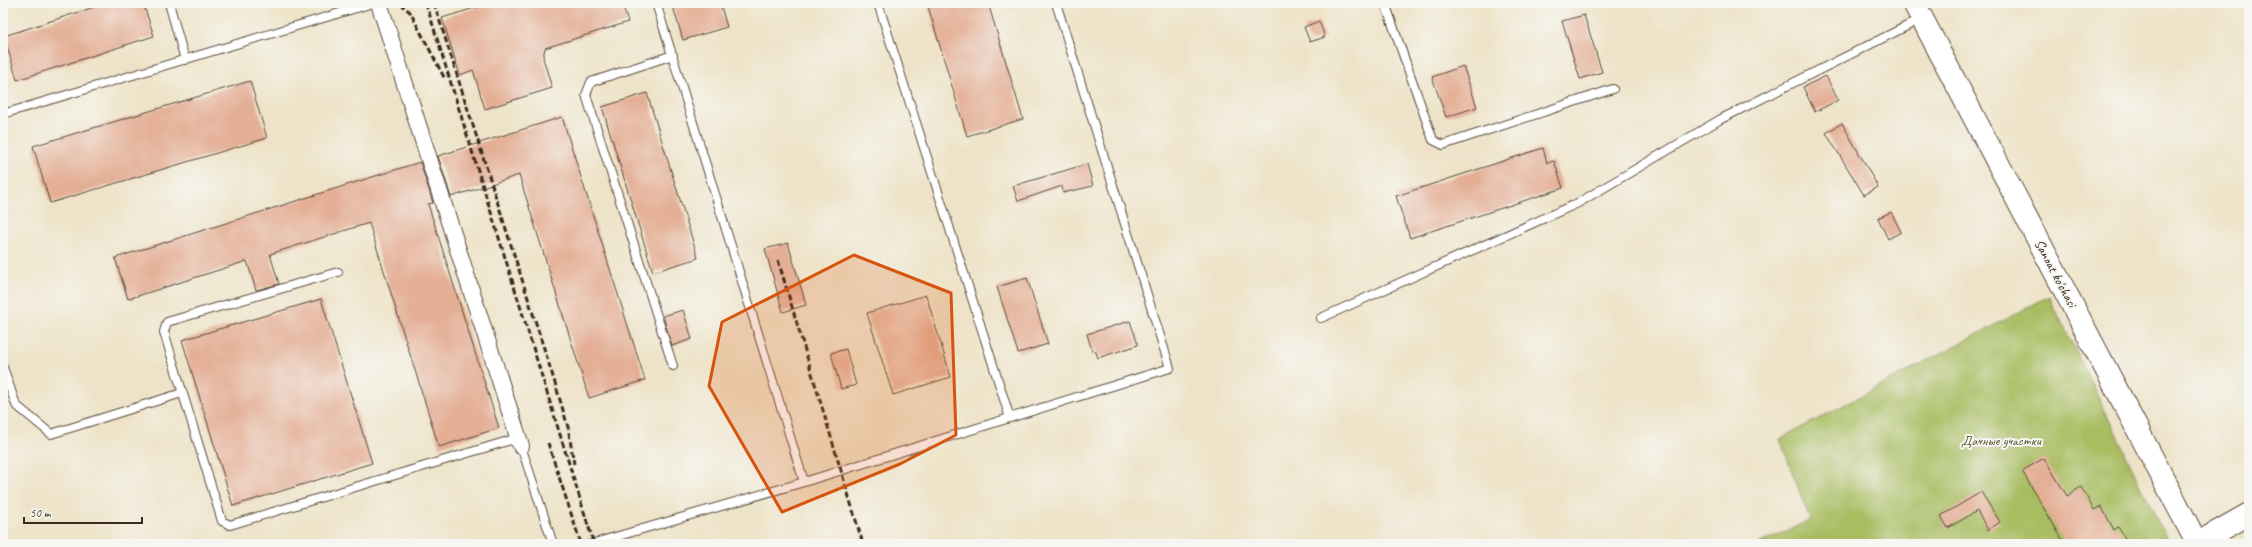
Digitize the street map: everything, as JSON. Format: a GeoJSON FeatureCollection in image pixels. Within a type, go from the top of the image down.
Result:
{"type":"FeatureCollection","features":[{"type":"Feature","properties":{"kind":"main road","name":"Sanoat ko'chasi"},"geometry":{"type":"LineString","coordinates":[[1918,11],[2196,544]]}},
{"type":"Feature","properties":{"kind":"main road"},"geometry":{"type":"LineString","coordinates":[[2196,544],[2249,514]]}},
{"type":"Feature","properties":{"kind":"street"},"geometry":{"type":"LineString","coordinates":[[379,3],[520,446]]}},
{"type":"Feature","properties":{"kind":"lane"},"geometry":{"type":"LineString","coordinates":[[169,3],[185,60]]}},
{"type":"Feature","properties":{"kind":"lane"},"geometry":{"type":"LineString","coordinates":[[3,114],[373,3]]}},
{"type":"Feature","properties":{"kind":"lane"},"geometry":{"type":"LineString","coordinates":[[656,3],[804,482]]}},
{"type":"Feature","properties":{"kind":"lane"},"geometry":{"type":"LineString","coordinates":[[878,3],[1010,418]]}},
{"type":"Feature","properties":{"kind":"lane"},"geometry":{"type":"LineString","coordinates":[[592,544],[804,482],[1170,368],[1056,3]]}},
{"type":"Feature","properties":{"kind":"lane"},"geometry":{"type":"LineString","coordinates":[[1385,3],[1433,140],[1443,145],[1613,89]]}},
{"type":"Feature","properties":{"kind":"lane"},"geometry":{"type":"LineString","coordinates":[[1321,318],[1578,203],[1721,119],[1918,11]]}},
{"type":"Feature","properties":{"kind":"lane"},"geometry":{"type":"LineString","coordinates":[[673,55],[591,82],[586,95],[673,366]]}},
{"type":"Feature","properties":{"kind":"lane"},"geometry":{"type":"LineString","coordinates":[[338,272],[167,322],[164,332],[222,521],[230,525],[511,440],[520,446],[553,544]]}},
{"type":"Feature","properties":{"kind":"lane"},"geometry":{"type":"LineString","coordinates":[[3,367],[16,405],[52,434],[182,393]]}},
{"type":"Feature","properties":{"kind":"highlighted area"},"geometry":{"type":"Polygon","coordinates":[[[854,255],[951,293],[956,435],[900,464],[782,512],[709,386],[722,322],[854,255]]]}},
{"type":"Feature","properties":{"kind":"green space","name":"Дачные участки"},"geometry":{"type":"Polygon","coordinates":[[[2049,296],[2166,537],[2152,544],[1758,544],[1810,520],[1780,439],[2049,296]]]}},
{"type":"Feature","properties":{"kind":"building"},"geometry":{"type":"Polygon","coordinates":[[[107,3],[143,3],[154,36],[17,80],[4,36],[107,3]]]}},
{"type":"Feature","properties":{"kind":"building"},"geometry":{"type":"Polygon","coordinates":[[[491,3],[622,3],[628,22],[545,48],[543,58],[552,88],[485,109],[473,70],[460,75],[442,18],[491,3]]]}},
{"type":"Feature","properties":{"kind":"building"},"geometry":{"type":"Polygon","coordinates":[[[672,3],[720,3],[727,27],[683,40],[672,3]]]}},
{"type":"Feature","properties":{"kind":"building"},"geometry":{"type":"Polygon","coordinates":[[[927,3],[988,3],[1023,119],[967,136],[927,3]]]}},
{"type":"Feature","properties":{"kind":"building"},"geometry":{"type":"Polygon","coordinates":[[[1584,15],[1602,72],[1580,79],[1562,21],[1584,15]]]}},
{"type":"Feature","properties":{"kind":"building"},"geometry":{"type":"Polygon","coordinates":[[[1319,21],[1325,37],[1310,42],[1304,27],[1319,21]]]}},
{"type":"Feature","properties":{"kind":"building"},"geometry":{"type":"Polygon","coordinates":[[[1463,66],[1477,107],[1446,117],[1432,77],[1463,66]]]}},
{"type":"Feature","properties":{"kind":"building"},"geometry":{"type":"Polygon","coordinates":[[[1826,76],[1838,100],[1815,112],[1803,87],[1826,76]]]}},
{"type":"Feature","properties":{"kind":"building"},"geometry":{"type":"Polygon","coordinates":[[[250,81],[267,138],[50,203],[33,146],[250,81]]]}},
{"type":"Feature","properties":{"kind":"building"},"geometry":{"type":"Polygon","coordinates":[[[647,93],[698,258],[653,272],[602,107],[647,93]]]}},
{"type":"Feature","properties":{"kind":"building"},"geometry":{"type":"Polygon","coordinates":[[[562,117],[645,380],[589,398],[519,175],[451,197],[438,156],[562,117]]]}},
{"type":"Feature","properties":{"kind":"building"},"geometry":{"type":"Polygon","coordinates":[[[1842,123],[1878,187],[1864,195],[1826,133],[1842,123]]]}},
{"type":"Feature","properties":{"kind":"building"},"geometry":{"type":"Polygon","coordinates":[[[1543,148],[1547,163],[1554,161],[1563,188],[1410,238],[1396,196],[1543,148]]]}},
{"type":"Feature","properties":{"kind":"building"},"geometry":{"type":"Polygon","coordinates":[[[420,162],[433,203],[428,204],[499,428],[439,447],[369,223],[270,254],[279,284],[256,290],[247,261],[128,299],[115,258],[420,162]]]}},
{"type":"Feature","properties":{"kind":"building"},"geometry":{"type":"Polygon","coordinates":[[[1087,164],[1093,186],[1063,193],[1062,186],[1018,201],[1013,186],[1087,164]]]}},
{"type":"Feature","properties":{"kind":"building"},"geometry":{"type":"Polygon","coordinates":[[[1891,212],[1901,232],[1888,239],[1878,218],[1891,212]]]}},
{"type":"Feature","properties":{"kind":"building"},"geometry":{"type":"Polygon","coordinates":[[[788,243],[806,305],[783,312],[765,249],[788,243]]]}},
{"type":"Feature","properties":{"kind":"building"},"geometry":{"type":"Polygon","coordinates":[[[1027,278],[1048,344],[1018,353],[997,287],[1027,278]]]}},
{"type":"Feature","properties":{"kind":"building"},"geometry":{"type":"Polygon","coordinates":[[[926,295],[951,377],[893,395],[867,313],[926,295]]]}},
{"type":"Feature","properties":{"kind":"building"},"geometry":{"type":"Polygon","coordinates":[[[321,299],[372,463],[233,506],[182,340],[321,299]]]}},
{"type":"Feature","properties":{"kind":"building"},"geometry":{"type":"Polygon","coordinates":[[[683,310],[692,339],[672,346],[663,316],[683,310]]]}},
{"type":"Feature","properties":{"kind":"building"},"geometry":{"type":"Polygon","coordinates":[[[1130,321],[1138,345],[1098,358],[1095,350],[1092,351],[1087,334],[1130,321]]]}},
{"type":"Feature","properties":{"kind":"building"},"geometry":{"type":"Polygon","coordinates":[[[846,349],[856,385],[841,389],[831,353],[846,349]]]}},
{"type":"Feature","properties":{"kind":"building"},"geometry":{"type":"Polygon","coordinates":[[[2044,458],[2067,496],[2081,487],[2094,510],[2101,506],[2114,530],[2118,527],[2129,544],[2065,544],[2022,471],[2044,458]]]}},
{"type":"Feature","properties":{"kind":"building"},"geometry":{"type":"Polygon","coordinates":[[[1981,492],[2000,522],[1988,530],[1977,511],[1948,528],[1941,516],[1981,492]]]}},
{"type":"Feature","properties":{"kind":"railway"},"geometry":{"type":"LineString","coordinates":[[400,3],[410,12],[445,79]]}},
{"type":"Feature","properties":{"kind":"railway"},"geometry":{"type":"LineString","coordinates":[[426,3],[594,544]]}},
{"type":"Feature","properties":{"kind":"railway"},"geometry":{"type":"LineString","coordinates":[[434,3],[555,383],[568,427],[574,464]]}},
{"type":"Feature","properties":{"kind":"railway"},"geometry":{"type":"LineString","coordinates":[[778,260],[863,544]]}},
{"type":"Feature","properties":{"kind":"railway"},"geometry":{"type":"LineString","coordinates":[[548,443],[581,544]]}}]}
